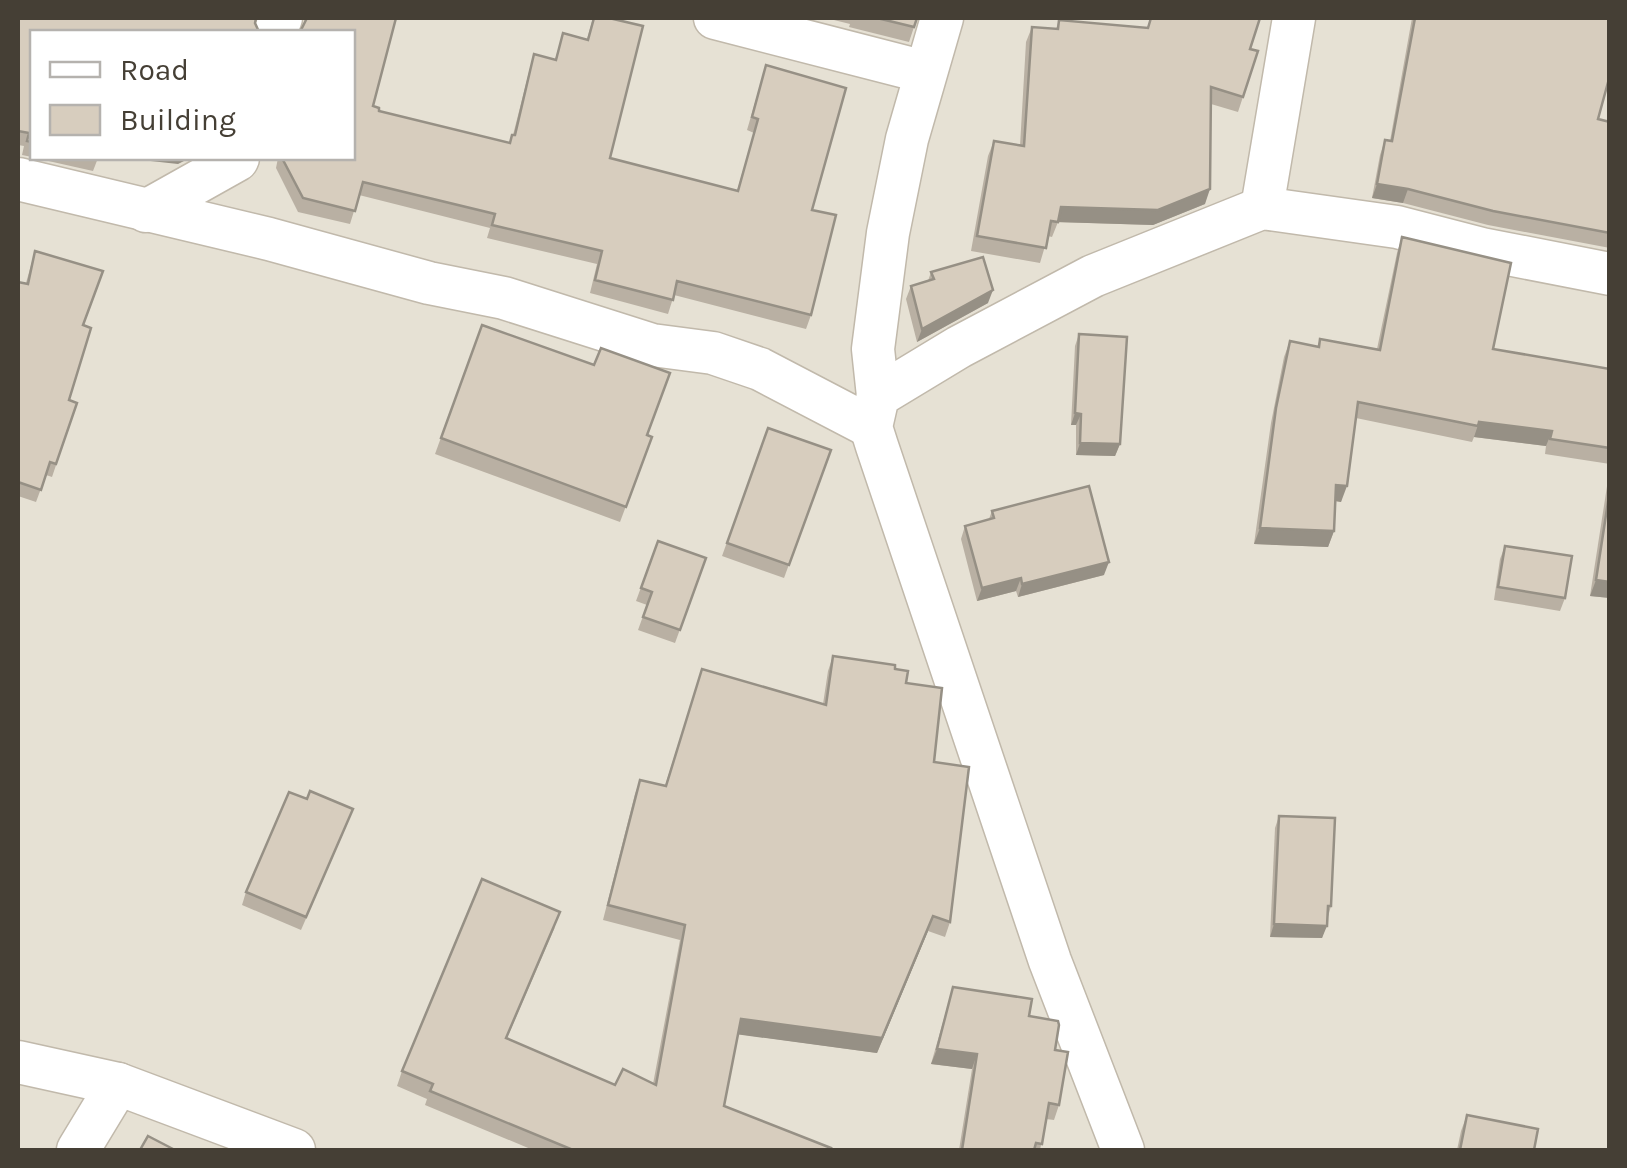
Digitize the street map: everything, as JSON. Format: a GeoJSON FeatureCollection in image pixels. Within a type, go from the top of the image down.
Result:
{"type":"FeatureCollection","features":[{"type":"Feature","properties":{"kind":"street"},"geometry":{"type":"LineString","coordinates":[[715,18],[926,72]]}},
{"type":"Feature","properties":{"kind":"street"},"geometry":{"type":"LineString","coordinates":[[942,18],[907,139],[888,234],[874,348],[875,411],[1050,961],[1122,1150]]}},
{"type":"Feature","properties":{"kind":"street"},"geometry":{"type":"LineString","coordinates":[[1262,208],[1294,18]]}},
{"type":"Feature","properties":{"kind":"street"},"geometry":{"type":"LineString","coordinates":[[146,211],[237,160]]}},
{"type":"Feature","properties":{"kind":"street"},"geometry":{"type":"LineString","coordinates":[[18,179],[269,238],[429,283],[504,298],[652,345],[713,354],[875,411]]}},
{"type":"Feature","properties":{"kind":"street"},"geometry":{"type":"LineString","coordinates":[[875,411],[958,347],[1093,276],[1262,208],[1398,228],[1610,274]]}},
{"type":"Feature","properties":{"kind":"street"},"geometry":{"type":"LineString","coordinates":[[18,1062],[118,1084],[294,1150]]}},
{"type":"Feature","properties":{"kind":"street"},"geometry":{"type":"LineString","coordinates":[[78,1150],[118,1084]]}},
{"type":"Feature","properties":{"kind":"shaded area"},"geometry":{"type":"Polygon","coordinates":[[[18,18],[1609,18],[1609,1150],[18,1150],[18,18]]]}},
{"type":"Feature","properties":{"kind":"building"},"geometry":{"type":"Polygon","coordinates":[[[18,18],[256,18],[258,30],[30,30],[30,142],[29,133],[18,131],[18,18]]]}},
{"type":"Feature","properties":{"kind":"building"},"geometry":{"type":"Polygon","coordinates":[[[307,18],[396,18],[373,106],[379,111],[510,143],[534,54],[556,60],[563,33],[588,40],[594,18],[643,26],[610,158],[738,191],[758,119],[752,117],[766,65],[846,88],[812,210],[836,215],[811,315],[677,281],[673,300],[595,280],[602,251],[492,225],[495,214],[363,182],[355,211],[303,198],[283,160],[355,160],[355,30],[301,30],[307,18]]]}},
{"type":"Feature","properties":{"kind":"building"},"geometry":{"type":"Polygon","coordinates":[[[877,18],[917,18],[914,27],[877,18]]]}},
{"type":"Feature","properties":{"kind":"building"},"geometry":{"type":"Polygon","coordinates":[[[1151,18],[1260,18],[1250,49],[1258,51],[1243,97],[1211,87],[1210,189],[1158,210],[1061,207],[1058,222],[1051,221],[1046,248],[977,236],[994,141],[1024,146],[1032,27],[1058,29],[1059,20],[1148,28],[1151,18]]]}},
{"type":"Feature","properties":{"kind":"building"},"geometry":{"type":"Polygon","coordinates":[[[1415,18],[1610,18],[1610,75],[1598,119],[1610,122],[1610,233],[1377,184],[1385,140],[1392,141],[1415,18]]]}},
{"type":"Feature","properties":{"kind":"building"},"geometry":{"type":"Polygon","coordinates":[[[1402,237],[1511,263],[1493,349],[1610,369],[1610,448],[1550,439],[1552,431],[1479,422],[1478,426],[1358,402],[1347,486],[1336,485],[1334,531],[1260,528],[1276,408],[1290,341],[1319,347],[1320,339],[1380,350],[1402,237]]]}},
{"type":"Feature","properties":{"kind":"building"},"geometry":{"type":"Polygon","coordinates":[[[35,251],[103,271],[83,325],[91,328],[69,400],[77,403],[56,464],[50,462],[41,490],[18,482],[18,282],[28,284],[35,251]]]}},
{"type":"Feature","properties":{"kind":"building"},"geometry":{"type":"Polygon","coordinates":[[[983,257],[993,290],[922,329],[911,286],[934,279],[931,272],[983,257]]]}},
{"type":"Feature","properties":{"kind":"building"},"geometry":{"type":"Polygon","coordinates":[[[482,325],[594,365],[601,348],[670,373],[626,507],[441,438],[482,325]]]}},
{"type":"Feature","properties":{"kind":"building"},"geometry":{"type":"Polygon","coordinates":[[[1079,334],[1127,337],[1120,444],[1080,443],[1081,414],[1075,413],[1079,334]]]}},
{"type":"Feature","properties":{"kind":"building"},"geometry":{"type":"Polygon","coordinates":[[[768,428],[831,450],[789,565],[727,543],[768,428]]]}},
{"type":"Feature","properties":{"kind":"building"},"geometry":{"type":"Polygon","coordinates":[[[1089,486],[1109,562],[1022,584],[1021,578],[982,588],[965,526],[994,518],[992,511],[1089,486]]]}},
{"type":"Feature","properties":{"kind":"building"},"geometry":{"type":"Polygon","coordinates":[[[1610,489],[1610,582],[1596,580],[1610,489]]]}},
{"type":"Feature","properties":{"kind":"building"},"geometry":{"type":"Polygon","coordinates":[[[658,541],[706,558],[680,630],[643,617],[652,592],[641,588],[658,541]]]}},
{"type":"Feature","properties":{"kind":"building"},"geometry":{"type":"Polygon","coordinates":[[[1505,546],[1572,556],[1565,598],[1498,587],[1505,546]]]}},
{"type":"Feature","properties":{"kind":"building"},"geometry":{"type":"Polygon","coordinates":[[[833,656],[895,665],[895,669],[908,671],[906,683],[942,688],[934,762],[969,767],[950,922],[933,916],[882,1038],[741,1019],[724,1106],[830,1150],[573,1150],[430,1091],[433,1084],[402,1071],[482,879],[560,912],[506,1038],[615,1085],[623,1069],[656,1085],[685,925],[608,905],[640,780],[666,786],[702,669],[826,705],[833,656]]]}},
{"type":"Feature","properties":{"kind":"building"},"geometry":{"type":"Polygon","coordinates":[[[310,791],[353,809],[306,917],[246,892],[289,792],[307,799],[310,791]]]}},
{"type":"Feature","properties":{"kind":"building"},"geometry":{"type":"Polygon","coordinates":[[[1279,816],[1335,818],[1327,926],[1274,924],[1279,816]]]}},
{"type":"Feature","properties":{"kind":"building"},"geometry":{"type":"Polygon","coordinates":[[[953,987],[1032,999],[1029,1016],[1058,1021],[1055,1050],[1068,1052],[1059,1105],[1049,1103],[1042,1144],[1036,1143],[1034,1150],[962,1150],[977,1054],[937,1049],[953,987]]]}},
{"type":"Feature","properties":{"kind":"building"},"geometry":{"type":"Polygon","coordinates":[[[1467,1115],[1538,1129],[1534,1150],[1460,1150],[1467,1115]]]}},
{"type":"Feature","properties":{"kind":"building"},"geometry":{"type":"Polygon","coordinates":[[[148,1136],[175,1150],[140,1150],[148,1136]]]}}]}
